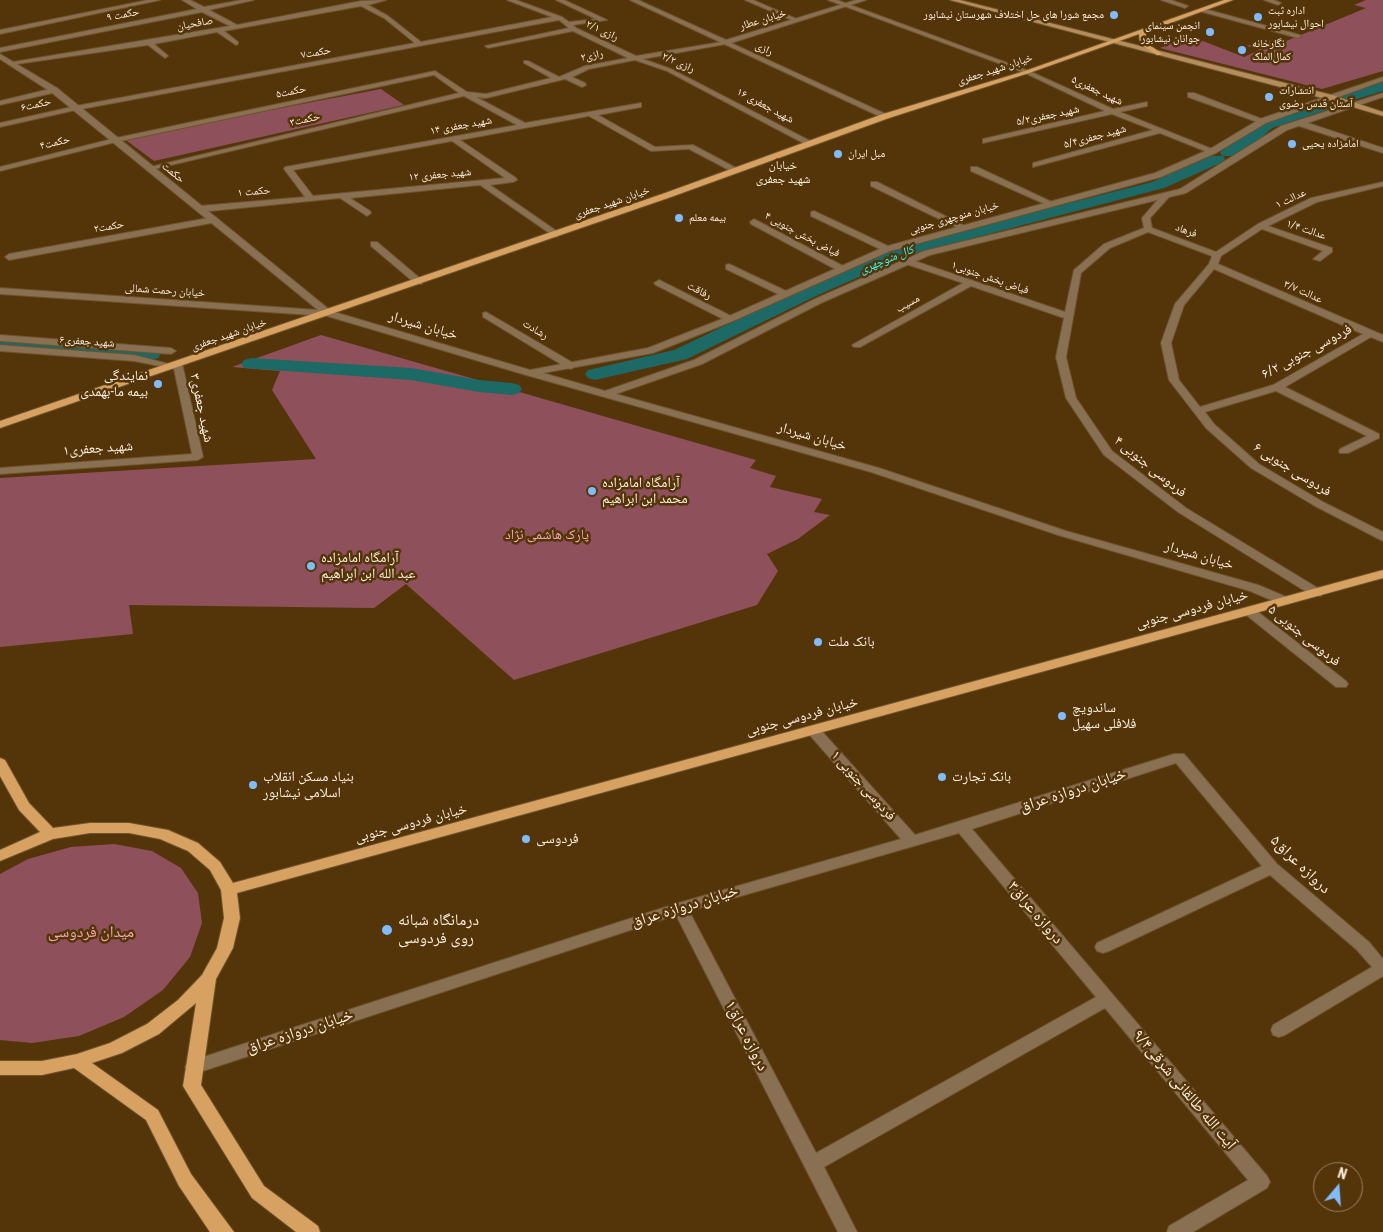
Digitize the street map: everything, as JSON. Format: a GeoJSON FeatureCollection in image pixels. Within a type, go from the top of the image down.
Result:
{"type":"FeatureCollection","features":[{"type":"Feature","properties":{"kind":"main road"},"geometry":{"type":"LineString","coordinates":[[953,0],[1329,97],[1383,114]]}},
{"type":"Feature","properties":{"kind":"main road","name":"خیابان شهید جعفری"},"geometry":{"type":"LineString","coordinates":[[0,426],[419,282],[810,142],[1026,72],[1230,0]]}},
{"type":"Feature","properties":{"kind":"main road"},"geometry":{"type":"LineString","coordinates":[[1143,31],[1142,43],[1159,54]]}},
{"type":"Feature","properties":{"kind":"main road","name":"خیابان فردوسی جنوبی"},"geometry":{"type":"LineString","coordinates":[[229,890],[1383,574]]}},
{"type":"Feature","properties":{"kind":"main road"},"geometry":{"type":"LineString","coordinates":[[0,763],[24,806],[50,834]]}},
{"type":"Feature","properties":{"kind":"main road"},"geometry":{"type":"LineString","coordinates":[[0,856],[50,834],[90,828],[128,828],[163,834],[193,847],[215,866],[229,890],[232,918],[225,948],[208,979],[184,1005],[153,1029],[116,1048],[77,1061],[42,1068],[2,1070]]}},
{"type":"Feature","properties":{"kind":"main road"},"geometry":{"type":"LineString","coordinates":[[208,979],[192,1086],[258,1192],[311,1232]]}},
{"type":"Feature","properties":{"kind":"main road"},"geometry":{"type":"LineString","coordinates":[[77,1061],[152,1115],[185,1180],[217,1226],[225,1232]]}},
{"type":"Feature","properties":{"kind":"street"},"geometry":{"type":"LineString","coordinates":[[0,32],[157,0]]}},
{"type":"Feature","properties":{"kind":"street"},"geometry":{"type":"LineString","coordinates":[[185,0],[236,27]]}},
{"type":"Feature","properties":{"kind":"street","name":"حکمت ۹"},"geometry":{"type":"LineString","coordinates":[[0,50],[251,0]]}},
{"type":"Feature","properties":{"kind":"street"},"geometry":{"type":"LineString","coordinates":[[354,0],[386,17],[420,44]]}},
{"type":"Feature","properties":{"kind":"street","name":"صافحیان"},"geometry":{"type":"LineString","coordinates":[[10,63],[148,42],[382,0]]}},
{"type":"Feature","properties":{"kind":"street"},"geometry":{"type":"LineString","coordinates":[[510,0],[560,18]]}},
{"type":"Feature","properties":{"kind":"street"},"geometry":{"type":"LineString","coordinates":[[558,0],[604,20],[567,24]]}},
{"type":"Feature","properties":{"kind":"street","name":"رازی"},"geometry":{"type":"LineString","coordinates":[[633,0],[886,116]]}},
{"type":"Feature","properties":{"kind":"street"},"geometry":{"type":"LineString","coordinates":[[748,0],[796,20]]}},
{"type":"Feature","properties":{"kind":"street","name":"شهید جعفری۵"},"geometry":{"type":"LineString","coordinates":[[831,0],[1026,72],[1116,113],[1235,160]]}},
{"type":"Feature","properties":{"kind":"street","name":"خیابان عطار"},"geometry":{"type":"LineString","coordinates":[[726,42],[863,0]]}},
{"type":"Feature","properties":{"kind":"street"},"geometry":{"type":"LineString","coordinates":[[1164,0],[1185,6]]}},
{"type":"Feature","properties":{"kind":"street"},"geometry":{"type":"LineString","coordinates":[[1267,0],[1278,3]]}},
{"type":"Feature","properties":{"kind":"street"},"geometry":{"type":"LineString","coordinates":[[1201,10],[1298,36]]}},
{"type":"Feature","properties":{"kind":"street"},"geometry":{"type":"LineString","coordinates":[[298,16],[309,22]]}},
{"type":"Feature","properties":{"kind":"street","name":"رازی ۲/۱"},"geometry":{"type":"LineString","coordinates":[[560,18],[574,29],[637,59]]}},
{"type":"Feature","properties":{"kind":"street","name":"حکمت۷"},"geometry":{"type":"LineString","coordinates":[[76,108],[560,18]]}},
{"type":"Feature","properties":{"kind":"street"},"geometry":{"type":"LineString","coordinates":[[488,46],[574,29]]}},
{"type":"Feature","properties":{"kind":"street"},"geometry":{"type":"LineString","coordinates":[[218,30],[236,43]]}},
{"type":"Feature","properties":{"kind":"street"},"geometry":{"type":"LineString","coordinates":[[148,42],[165,56]]}},
{"type":"Feature","properties":{"kind":"street","name":"رازی۲"},"geometry":{"type":"LineString","coordinates":[[465,94],[486,96],[562,78],[587,67],[726,42]]}},
{"type":"Feature","properties":{"kind":"street","name":"حکمت"},"geometry":{"type":"LineString","coordinates":[[0,56],[54,90],[328,313]]}},
{"type":"Feature","properties":{"kind":"street","name":"رازی ۲/۲"},"geometry":{"type":"LineString","coordinates":[[637,59],[669,70],[710,90]]}},
{"type":"Feature","properties":{"kind":"street"},"geometry":{"type":"LineString","coordinates":[[526,62],[582,85]]}},
{"type":"Feature","properties":{"kind":"street","name":"حکمت۵"},"geometry":{"type":"LineString","coordinates":[[116,140],[435,73],[465,94],[494,110],[546,133]]}},
{"type":"Feature","properties":{"kind":"street","name":"خیابان منوچهری جنوبی"},"geometry":{"type":"LineString","coordinates":[[530,373],[650,351],[730,319],[783,293],[887,248],[1158,175],[1213,151],[1263,120],[1383,79]]}},
{"type":"Feature","properties":{"kind":"street"},"geometry":{"type":"LineString","coordinates":[[0,103],[54,90]]}},
{"type":"Feature","properties":{"kind":"street","name":"شهید جعفری ۱۶"},"geometry":{"type":"LineString","coordinates":[[710,90],[810,142]]}},
{"type":"Feature","properties":{"kind":"street","name":"حکمت۳"},"geometry":{"type":"LineString","coordinates":[[150,168],[465,94]]}},
{"type":"Feature","properties":{"kind":"street"},"geometry":{"type":"LineString","coordinates":[[1191,95],[1263,120]]}},
{"type":"Feature","properties":{"kind":"street","name":"خیابان منوچهری جنوبی"},"geometry":{"type":"LineString","coordinates":[[606,394],[698,362],[818,301],[927,253],[1118,206],[1165,197],[1183,191],[1284,128],[1382,96]]}},
{"type":"Feature","properties":{"kind":"street","name":"شهید جعفری۵/۲"},"geometry":{"type":"LineString","coordinates":[[986,141],[1116,113],[1144,104]]}},
{"type":"Feature","properties":{"kind":"street","name":"شهید جعفری ۱۴"},"geometry":{"type":"LineString","coordinates":[[310,198],[288,169],[638,105]]}},
{"type":"Feature","properties":{"kind":"street","name":"حکمت۶"},"geometry":{"type":"LineString","coordinates":[[0,125],[76,108]]}},
{"type":"Feature","properties":{"kind":"street"},"geometry":{"type":"LineString","coordinates":[[591,114],[654,149],[690,147],[736,170]]}},
{"type":"Feature","properties":{"kind":"street"},"geometry":{"type":"LineString","coordinates":[[1299,123],[1383,151]]}},
{"type":"Feature","properties":{"kind":"street","name":"شهید جعفری۵/۴"},"geometry":{"type":"LineString","coordinates":[[1036,165],[1159,131]]}},
{"type":"Feature","properties":{"kind":"street"},"geometry":{"type":"LineString","coordinates":[[454,139],[512,180],[482,183]]}},
{"type":"Feature","properties":{"kind":"street","name":"حکمت۴"},"geometry":{"type":"LineString","coordinates":[[0,169],[116,140]]}},
{"type":"Feature","properties":{"kind":"street"},"geometry":{"type":"LineString","coordinates":[[974,170],[1050,203]]}},
{"type":"Feature","properties":{"kind":"street","name":"شهید جعفری ۱۲"},"geometry":{"type":"LineString","coordinates":[[310,198],[482,183],[555,234]]}},
{"type":"Feature","properties":{"kind":"street"},"geometry":{"type":"LineString","coordinates":[[874,184],[963,227]]}},
{"type":"Feature","properties":{"kind":"street","name":"عدالت ۱"},"geometry":{"type":"LineString","coordinates":[[1215,260],[1261,226],[1314,200],[1383,184]]}},
{"type":"Feature","properties":{"kind":"street"},"geometry":{"type":"LineString","coordinates":[[342,196],[367,213]]}},
{"type":"Feature","properties":{"kind":"street"},"geometry":{"type":"LineString","coordinates":[[1148,229],[1146,218],[1165,197]]}},
{"type":"Feature","properties":{"kind":"street","name":"حکمت ۱"},"geometry":{"type":"LineString","coordinates":[[200,208],[310,198]]}},
{"type":"Feature","properties":{"kind":"street"},"geometry":{"type":"LineString","coordinates":[[814,214],[887,248]]}},
{"type":"Feature","properties":{"kind":"street","name":"حکمت۲"},"geometry":{"type":"LineString","coordinates":[[9,257],[214,220]]}},
{"type":"Feature","properties":{"kind":"street","name":"فیاض بخش جنوبی ۴"},"geometry":{"type":"LineString","coordinates":[[754,222],[840,268]]}},
{"type":"Feature","properties":{"kind":"street","name":"عدالت ۱/۴"},"geometry":{"type":"LineString","coordinates":[[1261,226],[1330,250],[1317,260]]}},
{"type":"Feature","properties":{"kind":"street","name":"فرهاد"},"geometry":{"type":"LineString","coordinates":[[1148,229],[1215,260]]}},
{"type":"Feature","properties":{"kind":"street","name":"فردوسی جنوبی ۴"},"geometry":{"type":"LineString","coordinates":[[1148,229],[1107,246],[1077,272],[1067,316],[1061,357],[1071,398],[1108,453],[1182,510],[1317,593]]}},
{"type":"Feature","properties":{"kind":"street"},"geometry":{"type":"LineString","coordinates":[[374,244],[419,282]]}},
{"type":"Feature","properties":{"kind":"street","name":"عدالت ۳/۷"},"geometry":{"type":"LineString","coordinates":[[1215,260],[1383,339]]}},
{"type":"Feature","properties":{"kind":"street","name":"فردوسی جنوبی ۶"},"geometry":{"type":"LineString","coordinates":[[1215,260],[1180,304],[1166,344],[1174,380],[1210,426],[1255,466],[1319,504],[1383,537]]}},
{"type":"Feature","properties":{"kind":"street","name":"فیاض بخش جنوبی۱"},"geometry":{"type":"LineString","coordinates":[[906,261],[1067,316]]}},
{"type":"Feature","properties":{"kind":"street"},"geometry":{"type":"LineString","coordinates":[[729,267],[783,293]]}},
{"type":"Feature","properties":{"kind":"street","name":"مسیب"},"geometry":{"type":"LineString","coordinates":[[857,345],[970,283]]}},
{"type":"Feature","properties":{"kind":"street","name":"رفاقت"},"geometry":{"type":"LineString","coordinates":[[659,284],[730,319]]}},
{"type":"Feature","properties":{"kind":"street","name":"خیابان رحمت شمالی"},"geometry":{"type":"LineString","coordinates":[[0,291],[328,313]]}},
{"type":"Feature","properties":{"kind":"street","name":"خیابان شیردار"},"geometry":{"type":"LineString","coordinates":[[328,313],[530,373],[893,476],[1062,533],[1254,588],[1285,601]]}},
{"type":"Feature","properties":{"kind":"street","name":"رشادت"},"geometry":{"type":"LineString","coordinates":[[486,315],[571,366]]}},
{"type":"Feature","properties":{"kind":"street","name":"فردوسی جنوبی ۶/۲"},"geometry":{"type":"LineString","coordinates":[[1198,411],[1277,387],[1370,334]]}},
{"type":"Feature","properties":{"kind":"street","name":"شهید جعفری۶"},"geometry":{"type":"LineString","coordinates":[[0,338],[171,351]]}},
{"type":"Feature","properties":{"kind":"street","name":"شهید جعفری۶"},"geometry":{"type":"LineString","coordinates":[[0,348],[134,358],[175,366]]}},
{"type":"Feature","properties":{"kind":"street","name":"شهید جعفری۳"},"geometry":{"type":"LineString","coordinates":[[175,366],[198,457]]}},
{"type":"Feature","properties":{"kind":"street"},"geometry":{"type":"LineString","coordinates":[[1277,387],[1375,436],[1344,451]]}},
{"type":"Feature","properties":{"kind":"street","name":"شهید جعفری۱"},"geometry":{"type":"LineString","coordinates":[[0,471],[198,457]]}},
{"type":"Feature","properties":{"kind":"street","name":"فردوسی جنوبی ۵"},"geometry":{"type":"LineString","coordinates":[[1249,611],[1341,684]]}},
{"type":"Feature","properties":{"kind":"street","name":"فردوسی جنوبی ۱"},"geometry":{"type":"LineString","coordinates":[[813,730],[912,842]]}},
{"type":"Feature","properties":{"kind":"street","name":"خیابان دروازه عراق"},"geometry":{"type":"LineString","coordinates":[[194,1067],[680,908],[962,827],[1179,757]]}},
{"type":"Feature","properties":{"kind":"street","name":"دروازه عراق۵"},"geometry":{"type":"LineString","coordinates":[[1179,757],[1272,868],[1363,946],[1382,969]]}},
{"type":"Feature","properties":{"kind":"street","name":"دروازه عراق۳"},"geometry":{"type":"LineString","coordinates":[[962,827],[1107,999]]}},
{"type":"Feature","properties":{"kind":"street"},"geometry":{"type":"LineString","coordinates":[[1103,947],[1272,868]]}},
{"type":"Feature","properties":{"kind":"street","name":"دروازه عراق۱"},"geometry":{"type":"LineString","coordinates":[[680,908],[848,1232]]}},
{"type":"Feature","properties":{"kind":"street"},"geometry":{"type":"LineString","coordinates":[[1279,1030],[1382,969]]}},
{"type":"Feature","properties":{"kind":"street"},"geometry":{"type":"LineString","coordinates":[[812,1164],[1107,999]]}},
{"type":"Feature","properties":{"kind":"street","name":"آیت الله طالقانی شرقی۹/۴"},"geometry":{"type":"LineString","coordinates":[[1107,999],[1261,1182],[1176,1232]]}},
{"type":"Feature","properties":{"kind":"green space"},"geometry":{"type":"Polygon","coordinates":[[[1366,0],[1383,0],[1383,71],[1322,89],[1160,48],[1190,36],[1244,57],[1259,50],[1247,46],[1265,39],[1279,44],[1366,8],[1354,5],[1366,0]]]}},
{"type":"Feature","properties":{"kind":"green space"},"geometry":{"type":"Polygon","coordinates":[[[381,89],[404,105],[154,161],[123,138],[381,89]]]}},
{"type":"Feature","properties":{"kind":"green space","name":"پارک هاشمی نژاد"},"geometry":{"type":"Polygon","coordinates":[[[321,335],[756,460],[750,468],[776,476],[770,487],[822,499],[814,512],[830,515],[798,539],[767,554],[778,571],[757,605],[514,680],[406,584],[374,608],[129,605],[133,634],[0,647],[0,478],[316,459],[272,390],[280,371],[232,367],[321,335]]]}},
{"type":"Feature","properties":{"kind":"green space","name":"میدان فردوسی"},"geometry":{"type":"Polygon","coordinates":[[[114,844],[152,851],[181,868],[198,893],[202,923],[190,957],[163,990],[124,1017],[79,1036],[32,1043],[0,1040],[0,874],[28,859],[71,847],[114,844]]]}},
{"type":"Feature","properties":{"kind":"waterway","name":"کال منوچهری"},"geometry":{"type":"LineString","coordinates":[[1347,98],[1383,86]]}},
{"type":"Feature","properties":{"kind":"waterway","name":"کال منوچهری"},"geometry":{"type":"LineString","coordinates":[[1228,153],[1254,137],[1267,125],[1322,107]]}},
{"type":"Feature","properties":{"kind":"waterway","name":"کال منوچهری"},"geometry":{"type":"LineString","coordinates":[[595,374],[680,355],[812,291],[903,251],[1158,185],[1217,159]]}},
{"type":"Feature","properties":{"kind":"waterway"},"geometry":{"type":"LineString","coordinates":[[0,345],[151,354]]}},
{"type":"Feature","properties":{"kind":"waterway"},"geometry":{"type":"LineString","coordinates":[[251,364],[411,374],[479,386],[512,389]]}},
{"type":"Feature","properties":{"kind":"place","name":"مجمع شورا های حل اختلاف شهرستان نیشابور"},"geometry":{"type":"Point","coordinates":[1114,15]}},
{"type":"Feature","properties":{"kind":"place","name":"اداره ثبت احوال نیشابور"},"geometry":{"type":"Point","coordinates":[1258,17]}},
{"type":"Feature","properties":{"kind":"place","name":"انجمن سینمای جوانان نیشابور"},"geometry":{"type":"Point","coordinates":[1210,32]}},
{"type":"Feature","properties":{"kind":"place","name":"نگارخانه کمال‌الملک"},"geometry":{"type":"Point","coordinates":[1242,50]}},
{"type":"Feature","properties":{"kind":"place","name":"انتشارات آستان قدس رضوی"},"geometry":{"type":"Point","coordinates":[1269,97]}},
{"type":"Feature","properties":{"kind":"place","name":"امامزاده یحیی"},"geometry":{"type":"Point","coordinates":[1292,144]}},
{"type":"Feature","properties":{"kind":"place","name":"مبل ایران"},"geometry":{"type":"Point","coordinates":[838,154]}},
{"type":"Feature","properties":{"kind":"place","name":"بیمه معلم"},"geometry":{"type":"Point","coordinates":[679,218]}},
{"type":"Feature","properties":{"kind":"place","name":"نمایندگی بیمه ما-بهمدی"},"geometry":{"type":"Point","coordinates":[158,384]}},
{"type":"Feature","properties":{"kind":"place","name":"آرامگاه امامزاده محمد ابن ابراهیم"},"geometry":{"type":"Point","coordinates":[592,491]}},
{"type":"Feature","properties":{"kind":"place","name":"آرامگاه امامزاده عبد الله ابن ابراهیم"},"geometry":{"type":"Point","coordinates":[311,566]}},
{"type":"Feature","properties":{"kind":"place","name":"بانک ملت"},"geometry":{"type":"Point","coordinates":[818,642]}},
{"type":"Feature","properties":{"kind":"place","name":"ساندویچ فلافلی سهیل"},"geometry":{"type":"Point","coordinates":[1062,716]}},
{"type":"Feature","properties":{"kind":"place","name":"بانک تجارت"},"geometry":{"type":"Point","coordinates":[942,777]}},
{"type":"Feature","properties":{"kind":"place","name":"بنیاد مسکن انقلاب اسلامی نیشابور"},"geometry":{"type":"Point","coordinates":[253,785]}},
{"type":"Feature","properties":{"kind":"place","name":"فردوسی"},"geometry":{"type":"Point","coordinates":[526,839]}},
{"type":"Feature","properties":{"kind":"place","name":"درمانگاه شبانه روی فردوسی"},"geometry":{"type":"Point","coordinates":[387,930]}},
{"type":"Feature","properties":{"kind":"district","name":"خیابان شهید جعفری"},"geometry":{"type":"Point","coordinates":[783,173]}}]}
